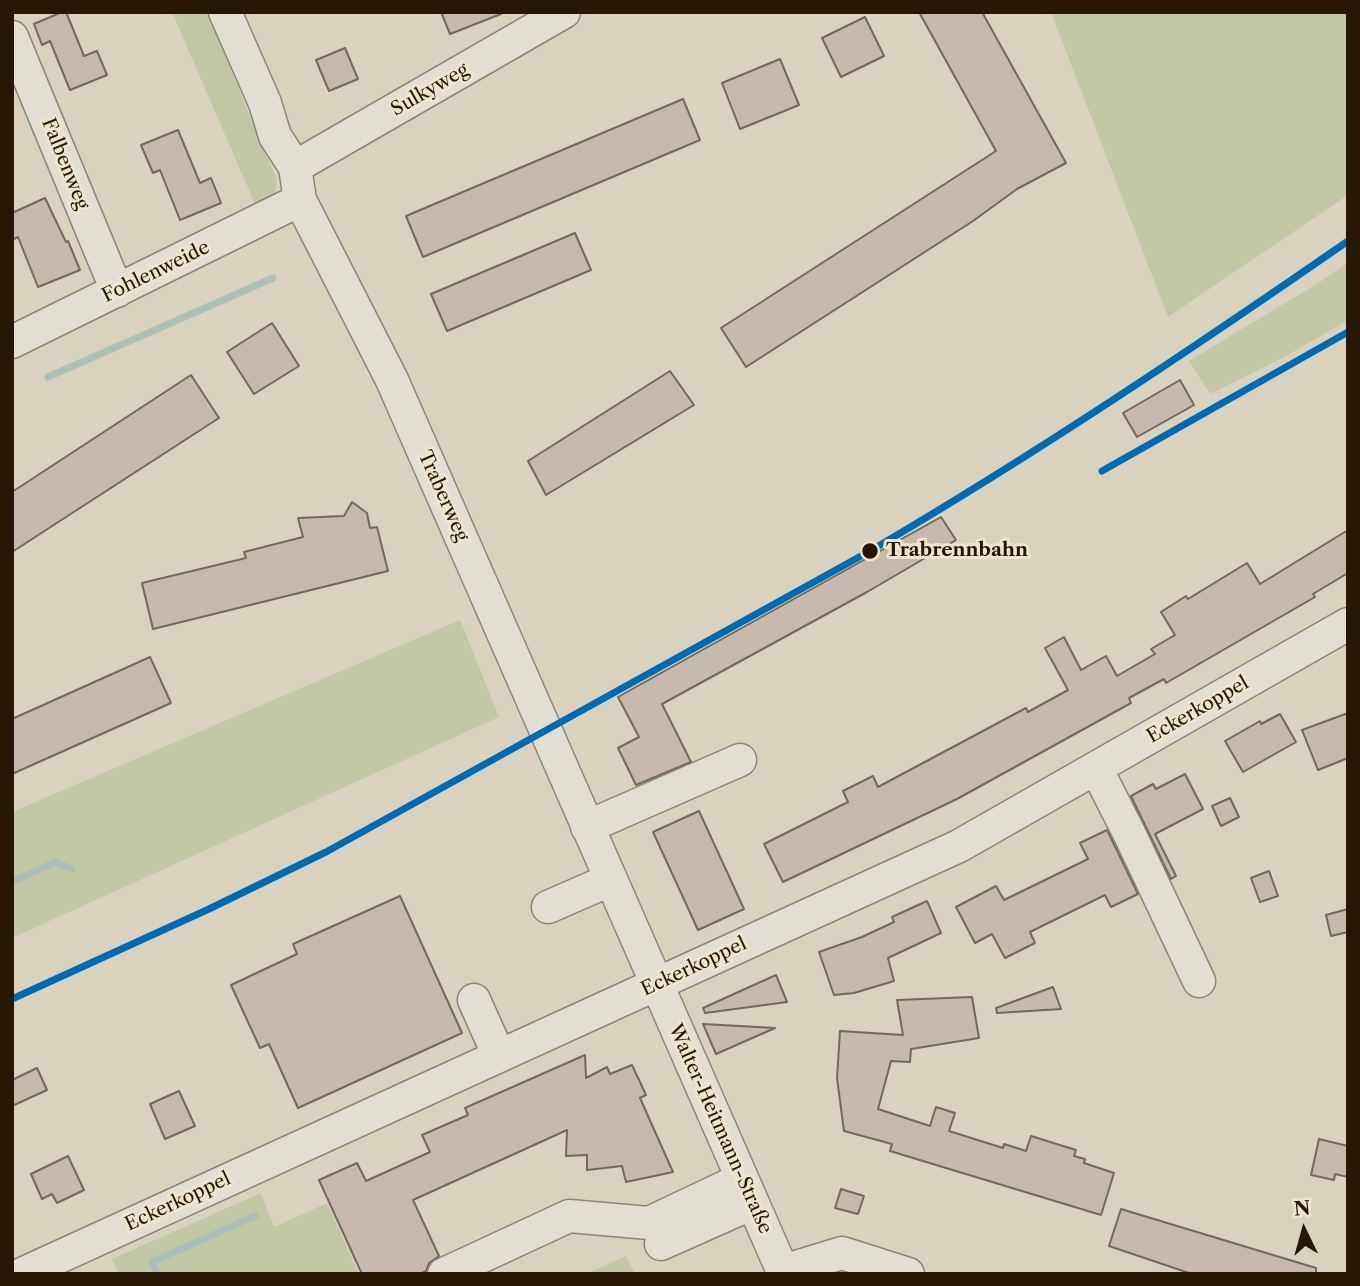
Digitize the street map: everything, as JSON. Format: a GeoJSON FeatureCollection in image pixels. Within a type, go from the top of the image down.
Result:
{"type":"FeatureCollection","features":[{"type":"Feature","properties":{"kind":"street","name":"Traberweg"},"geometry":{"type":"LineString","coordinates":[[225,12],[265,103],[275,136],[295,167],[300,200],[392,380],[656,984]]}},
{"type":"Feature","properties":{"kind":"street","name":"Sulkyweg"},"geometry":{"type":"LineString","coordinates":[[295,167],[515,26],[564,12]]}},
{"type":"Feature","properties":{"kind":"street","name":"Falbenweg"},"geometry":{"type":"LineString","coordinates":[[12,37],[117,291]]}},
{"type":"Feature","properties":{"kind":"street","name":"Fohlenweide"},"geometry":{"type":"LineString","coordinates":[[12,342],[300,200]]}},
{"type":"Feature","properties":{"kind":"street","name":"Eckerkoppel"},"geometry":{"type":"LineString","coordinates":[[22,1274],[959,846],[1348,624]]}},
{"type":"Feature","properties":{"kind":"street"},"geometry":{"type":"LineString","coordinates":[[587,827],[740,760]]}},
{"type":"Feature","properties":{"kind":"street"},"geometry":{"type":"LineString","coordinates":[[1096,768],[1199,981]]}},
{"type":"Feature","properties":{"kind":"street"},"geometry":{"type":"LineString","coordinates":[[548,907],[610,880]]}},
{"type":"Feature","properties":{"kind":"street","name":"Walter-Heitmann-Straße"},"geometry":{"type":"LineString","coordinates":[[656,984],[784,1273]]}},
{"type":"Feature","properties":{"kind":"street"},"geometry":{"type":"LineString","coordinates":[[474,1000],[499,1056]]}},
{"type":"Feature","properties":{"kind":"street"},"geometry":{"type":"LineString","coordinates":[[661,1244],[748,1191]]}},
{"type":"Feature","properties":{"kind":"street"},"geometry":{"type":"LineString","coordinates":[[444,1274],[569,1216],[649,1223],[748,1191]]}},
{"type":"Feature","properties":{"kind":"street"},"geometry":{"type":"LineString","coordinates":[[784,1273],[842,1254],[908,1274]]}},
{"type":"Feature","properties":{"kind":"green space"},"geometry":{"type":"Polygon","coordinates":[[[172,12],[207,12],[277,181],[274,198],[265,204],[255,204],[172,12]]]}},
{"type":"Feature","properties":{"kind":"green space"},"geometry":{"type":"Polygon","coordinates":[[[1051,12],[1348,12],[1348,195],[1168,317],[1051,12]]]}},
{"type":"Feature","properties":{"kind":"green space"},"geometry":{"type":"Polygon","coordinates":[[[1348,262],[1348,320],[1288,355],[1210,394],[1189,361],[1320,282],[1348,262]]]}},
{"type":"Feature","properties":{"kind":"green space"},"geometry":{"type":"Polygon","coordinates":[[[460,620],[499,717],[12,938],[12,812],[460,620]]]}},
{"type":"Feature","properties":{"kind":"green space"},"geometry":{"type":"Polygon","coordinates":[[[261,1193],[274,1227],[327,1203],[359,1274],[119,1274],[112,1259],[261,1193]]]}},
{"type":"Feature","properties":{"kind":"green space"},"geometry":{"type":"Polygon","coordinates":[[[626,1256],[635,1274],[586,1274],[626,1256]]]}},
{"type":"Feature","properties":{"kind":"building"},"geometry":{"type":"Polygon","coordinates":[[[66,12],[84,56],[97,51],[107,75],[70,90],[50,41],[42,45],[34,24],[66,12]]]}},
{"type":"Feature","properties":{"kind":"building"},"geometry":{"type":"Polygon","coordinates":[[[441,12],[501,12],[501,14],[450,34],[441,12]]]}},
{"type":"Feature","properties":{"kind":"building"},"geometry":{"type":"Polygon","coordinates":[[[919,12],[982,12],[1066,163],[1017,189],[973,221],[746,367],[721,328],[996,151],[919,12]]]}},
{"type":"Feature","properties":{"kind":"building"},"geometry":{"type":"Polygon","coordinates":[[[865,17],[884,56],[841,77],[822,38],[865,17]]]}},
{"type":"Feature","properties":{"kind":"building"},"geometry":{"type":"Polygon","coordinates":[[[345,48],[358,79],[329,91],[316,60],[345,48]]]}},
{"type":"Feature","properties":{"kind":"building"},"geometry":{"type":"Polygon","coordinates":[[[780,59],[799,105],[740,129],[722,83],[780,59]]]}},
{"type":"Feature","properties":{"kind":"building"},"geometry":{"type":"Polygon","coordinates":[[[683,99],[700,140],[423,257],[406,216],[683,99]]]}},
{"type":"Feature","properties":{"kind":"building"},"geometry":{"type":"Polygon","coordinates":[[[178,130],[200,183],[211,178],[221,203],[180,220],[160,170],[153,173],[141,145],[178,130]]]}},
{"type":"Feature","properties":{"kind":"building"},"geometry":{"type":"Polygon","coordinates":[[[45,198],[80,270],[38,287],[18,237],[12,240],[12,213],[45,198]]]}},
{"type":"Feature","properties":{"kind":"building"},"geometry":{"type":"Polygon","coordinates":[[[575,233],[591,270],[447,331],[431,294],[575,233]]]}},
{"type":"Feature","properties":{"kind":"building"},"geometry":{"type":"Polygon","coordinates":[[[272,323],[299,366],[254,394],[227,352],[272,323]]]}},
{"type":"Feature","properties":{"kind":"building"},"geometry":{"type":"Polygon","coordinates":[[[670,371],[694,405],[546,495],[528,461],[670,371]]]}},
{"type":"Feature","properties":{"kind":"building"},"geometry":{"type":"Polygon","coordinates":[[[191,375],[219,418],[12,552],[12,492],[191,375]]]}},
{"type":"Feature","properties":{"kind":"building"},"geometry":{"type":"Polygon","coordinates":[[[1180,380],[1194,405],[1137,437],[1123,413],[1180,380]]]}},
{"type":"Feature","properties":{"kind":"building"},"geometry":{"type":"Polygon","coordinates":[[[352,502],[367,513],[370,528],[377,527],[388,571],[153,629],[142,583],[246,558],[244,552],[303,537],[298,518],[344,516],[352,502]]]}},
{"type":"Feature","properties":{"kind":"building"},"geometry":{"type":"Polygon","coordinates":[[[941,517],[956,540],[662,704],[691,762],[636,785],[618,748],[639,737],[618,697],[941,517]]]}},
{"type":"Feature","properties":{"kind":"building"},"geometry":{"type":"Polygon","coordinates":[[[1348,530],[1348,573],[1313,594],[1315,597],[1166,683],[1164,679],[1129,698],[1131,703],[957,799],[783,882],[764,844],[848,802],[843,791],[873,776],[878,787],[1026,708],[1028,712],[1068,690],[1045,648],[1064,637],[1081,670],[1106,656],[1117,676],[1155,654],[1151,649],[1175,635],[1161,612],[1186,596],[1188,599],[1247,563],[1260,584],[1348,530]]]}},
{"type":"Feature","properties":{"kind":"building"},"geometry":{"type":"Polygon","coordinates":[[[150,657],[171,703],[12,774],[12,719],[150,657]]]}},
{"type":"Feature","properties":{"kind":"building"},"geometry":{"type":"Polygon","coordinates":[[[1348,713],[1348,758],[1318,770],[1302,730],[1348,713]]]}},
{"type":"Feature","properties":{"kind":"building"},"geometry":{"type":"Polygon","coordinates":[[[1280,714],[1296,742],[1243,772],[1225,741],[1260,721],[1261,724],[1280,714]]]}},
{"type":"Feature","properties":{"kind":"building"},"geometry":{"type":"Polygon","coordinates":[[[1185,774],[1203,809],[1155,834],[1176,876],[1171,879],[1131,796],[1153,784],[1156,789],[1185,774]]]}},
{"type":"Feature","properties":{"kind":"building"},"geometry":{"type":"Polygon","coordinates":[[[1230,798],[1239,817],[1221,826],[1212,806],[1230,798]]]}},
{"type":"Feature","properties":{"kind":"building"},"geometry":{"type":"Polygon","coordinates":[[[699,811],[744,909],[698,930],[653,832],[699,811]]]}},
{"type":"Feature","properties":{"kind":"building"},"geometry":{"type":"Polygon","coordinates":[[[1107,830],[1138,894],[1111,907],[1105,895],[1030,932],[1035,943],[1005,958],[992,934],[975,943],[956,907],[996,886],[1004,900],[1088,859],[1080,843],[1107,830]]]}},
{"type":"Feature","properties":{"kind":"building"},"geometry":{"type":"Polygon","coordinates":[[[1269,871],[1278,896],[1260,902],[1251,878],[1269,871]]]}},
{"type":"Feature","properties":{"kind":"building"},"geometry":{"type":"Polygon","coordinates":[[[400,896],[462,1033],[298,1108],[269,1044],[260,1048],[231,985],[297,954],[293,944],[400,896]]]}},
{"type":"Feature","properties":{"kind":"building"},"geometry":{"type":"Polygon","coordinates":[[[927,901],[941,933],[888,958],[894,981],[854,993],[834,995],[819,952],[894,922],[892,917],[927,901]]]}},
{"type":"Feature","properties":{"kind":"building"},"geometry":{"type":"Polygon","coordinates":[[[1348,909],[1348,932],[1331,936],[1326,915],[1348,909]]]}},
{"type":"Feature","properties":{"kind":"building"},"geometry":{"type":"Polygon","coordinates":[[[776,975],[787,1002],[705,1013],[703,1008],[776,975]]]}},
{"type":"Feature","properties":{"kind":"building"},"geometry":{"type":"Polygon","coordinates":[[[1053,987],[1061,1009],[997,1013],[996,1008],[1053,987]]]}},
{"type":"Feature","properties":{"kind":"building"},"geometry":{"type":"Polygon","coordinates":[[[972,997],[979,1038],[911,1049],[910,1062],[891,1061],[878,1109],[930,1126],[936,1107],[955,1113],[949,1131],[1003,1148],[1004,1144],[1026,1151],[1031,1136],[1076,1150],[1074,1156],[1085,1159],[1084,1163],[1114,1173],[1101,1215],[890,1151],[892,1144],[844,1131],[837,1078],[840,1031],[903,1035],[897,1000],[972,997]]]}},
{"type":"Feature","properties":{"kind":"building"},"geometry":{"type":"Polygon","coordinates":[[[703,1024],[775,1028],[716,1054],[703,1024]]]}},
{"type":"Feature","properties":{"kind":"building"},"geometry":{"type":"Polygon","coordinates":[[[585,1055],[586,1078],[607,1067],[610,1074],[632,1065],[646,1095],[640,1098],[673,1172],[626,1182],[622,1166],[587,1170],[587,1155],[566,1156],[567,1130],[413,1200],[439,1256],[429,1263],[426,1271],[420,1274],[362,1274],[319,1180],[357,1163],[366,1181],[430,1152],[422,1135],[468,1115],[465,1108],[585,1055]]]}},
{"type":"Feature","properties":{"kind":"building"},"geometry":{"type":"Polygon","coordinates":[[[37,1068],[47,1090],[12,1106],[12,1080],[37,1068]]]}},
{"type":"Feature","properties":{"kind":"building"},"geometry":{"type":"Polygon","coordinates":[[[179,1091],[195,1126],[165,1139],[150,1104],[179,1091]]]}},
{"type":"Feature","properties":{"kind":"building"},"geometry":{"type":"Polygon","coordinates":[[[1319,1139],[1348,1146],[1348,1177],[1335,1174],[1334,1180],[1311,1175],[1319,1139]]]}},
{"type":"Feature","properties":{"kind":"building"},"geometry":{"type":"Polygon","coordinates":[[[68,1156],[84,1190],[57,1203],[52,1194],[42,1199],[31,1174],[68,1156]]]}},
{"type":"Feature","properties":{"kind":"building"},"geometry":{"type":"Polygon","coordinates":[[[841,1189],[864,1196],[858,1214],[835,1208],[841,1189]]]}},
{"type":"Feature","properties":{"kind":"building"},"geometry":{"type":"Polygon","coordinates":[[[1121,1209],[1316,1268],[1316,1274],[1192,1274],[1109,1246],[1121,1209]]]}},
{"type":"Feature","properties":{"kind":"waterway"},"geometry":{"type":"LineString","coordinates":[[48,377],[273,278]]}},
{"type":"Feature","properties":{"kind":"waterway"},"geometry":{"type":"LineString","coordinates":[[12,882],[55,862],[72,869]]}},
{"type":"Feature","properties":{"kind":"waterway"},"geometry":{"type":"LineString","coordinates":[[157,1274],[152,1262],[255,1216]]}},
{"type":"Feature","properties":{"kind":"transit line"},"geometry":{"type":"LineString","coordinates":[[12,999],[326,852],[870,551],[1112,400],[1348,241]]}},
{"type":"Feature","properties":{"kind":"transit line"},"geometry":{"type":"LineString","coordinates":[[1102,471],[1348,332]]}},
{"type":"Feature","properties":{"kind":"place","name":"Trabrennbahn"},"geometry":{"type":"Point","coordinates":[870,551]}}]}
